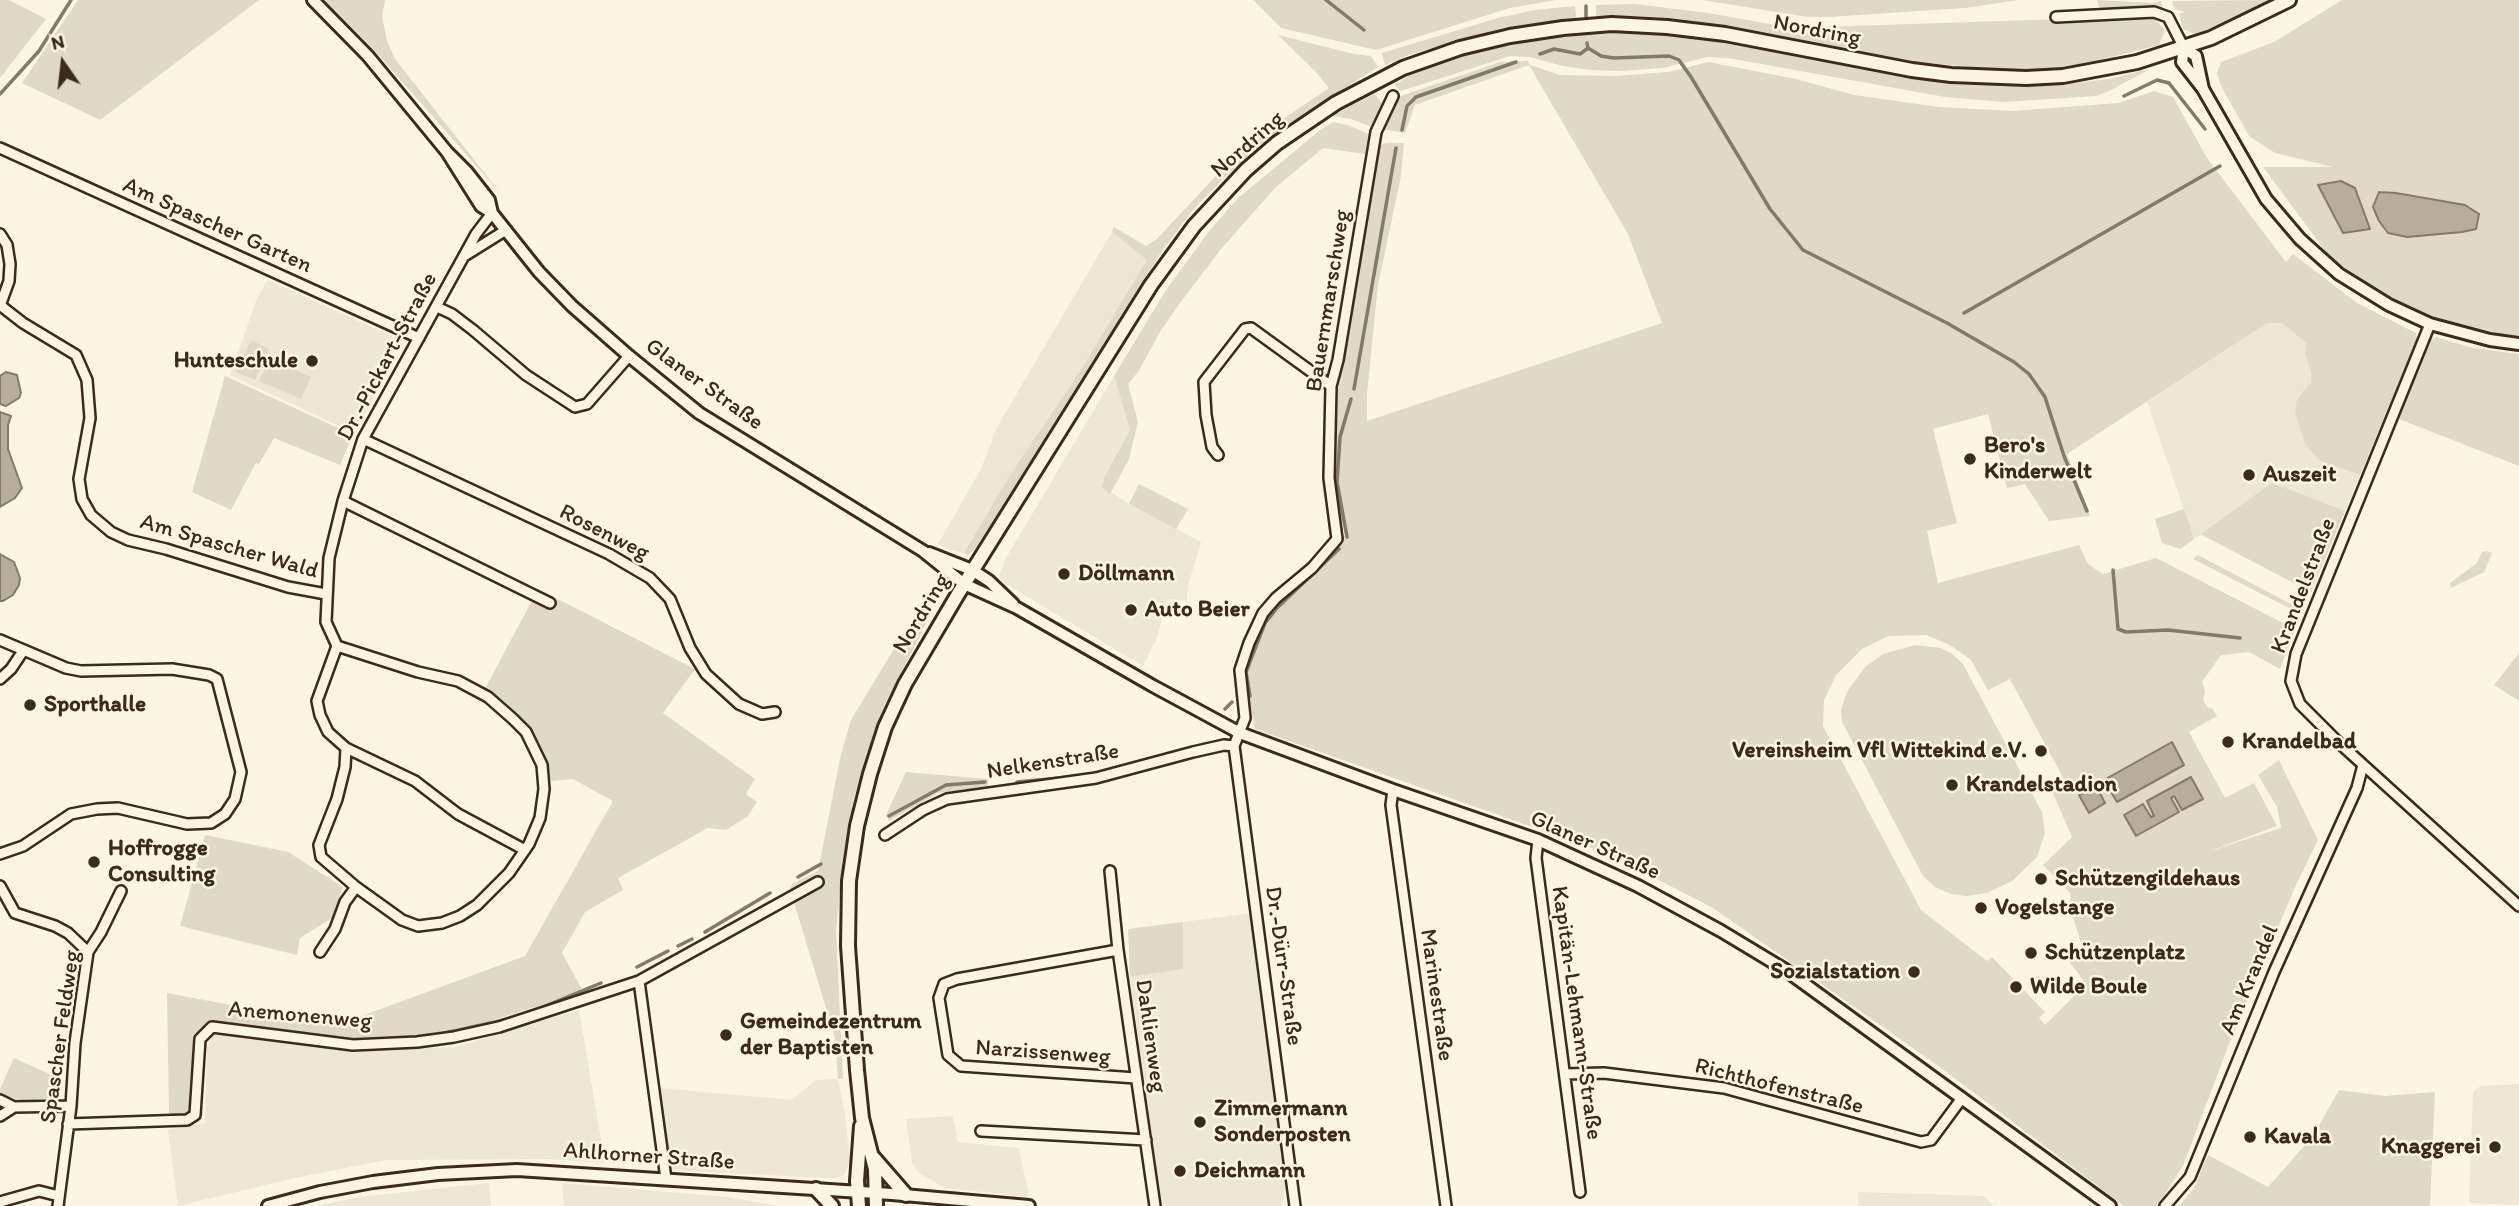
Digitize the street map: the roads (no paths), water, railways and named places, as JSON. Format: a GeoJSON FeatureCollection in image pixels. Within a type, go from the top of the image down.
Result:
{"type":"FeatureCollection","features":[{"type":"Feature","properties":{"kind":"main road","name":"Nordring"},"geometry":{"type":"LineString","coordinates":[[859,1206],[862,1118],[848,946],[849,881],[870,774],[885,727],[905,684],[972,570],[1144,295],[1194,226],[1246,170],[1277,143],[1365,87],[1404,68],[1460,48],[1510,36],[1563,28],[1612,24],[1667,27],[1725,34],[1900,68],[1951,75],[2063,76],[2098,71],[2184,48],[2242,24],[2289,0]]}},
{"type":"Feature","properties":{"kind":"main road","name":"Nordring"},"geometry":{"type":"LineString","coordinates":[[862,1118],[873,1157],[875,1199]]}},
{"type":"Feature","properties":{"kind":"main road"},"geometry":{"type":"LineString","coordinates":[[873,1157],[906,1195]]}},
{"type":"Feature","properties":{"kind":"main road"},"geometry":{"type":"LineString","coordinates":[[816,1189],[832,1206]]}},
{"type":"Feature","properties":{"kind":"street","name":"Glaner Straße"},"geometry":{"type":"LineString","coordinates":[[313,0],[368,56],[447,152],[481,206],[492,213],[539,272],[572,306],[699,414],[923,551],[964,584],[1017,608],[1240,733],[1538,840],[1638,886],[1774,963],[2110,1206]]}},
{"type":"Feature","properties":{"kind":"street"},"geometry":{"type":"LineString","coordinates":[[2056,17],[2154,12],[2168,16],[2184,48],[2196,56],[2203,89],[2266,199],[2300,239],[2339,274],[2364,291],[2430,324],[2519,344]]}},
{"type":"Feature","properties":{"kind":"street","name":"Bauernmarschweg"},"geometry":{"type":"LineString","coordinates":[[1240,733],[1245,718],[1240,670],[1263,613],[1276,598],[1312,568],[1337,539],[1329,478],[1331,386],[1338,360],[1376,132],[1393,96]]}},
{"type":"Feature","properties":{"kind":"street","name":"Am Spascher Garten"},"geometry":{"type":"LineString","coordinates":[[0,148],[419,338]]}},
{"type":"Feature","properties":{"kind":"street","name":"Dr.-Pickart-Straße"},"geometry":{"type":"LineString","coordinates":[[337,646],[326,622],[329,558],[343,501],[363,439],[464,256],[484,221],[492,213]]}},
{"type":"Feature","properties":{"kind":"street","name":"Dr.-Pickart-Straße"},"geometry":{"type":"LineString","coordinates":[[464,256],[506,230]]}},
{"type":"Feature","properties":{"kind":"street"},"geometry":{"type":"LineString","coordinates":[[0,234],[7,245],[10,264],[9,281],[0,306]]}},
{"type":"Feature","properties":{"kind":"street","name":"Am Spascher Wald"},"geometry":{"type":"LineString","coordinates":[[0,306],[76,355],[87,380],[90,418],[79,479],[82,499],[91,514],[111,531],[128,540],[288,587],[326,594]]}},
{"type":"Feature","properties":{"kind":"street"},"geometry":{"type":"LineString","coordinates":[[437,307],[452,314],[526,375],[576,407],[587,404],[629,356]]}},
{"type":"Feature","properties":{"kind":"street","name":"Krandelstraße"},"geometry":{"type":"LineString","coordinates":[[2430,324],[2296,654],[2291,681],[2300,704],[2363,765],[2519,906]]}},
{"type":"Feature","properties":{"kind":"street"},"geometry":{"type":"LineString","coordinates":[[1218,455],[1212,447],[1204,382],[1245,329],[1251,328],[1331,386]]}},
{"type":"Feature","properties":{"kind":"street","name":"Rosenweg"},"geometry":{"type":"LineString","coordinates":[[363,439],[610,554],[650,578],[670,599],[690,648],[706,674],[739,704],[762,714],[775,712]]}},
{"type":"Feature","properties":{"kind":"street"},"geometry":{"type":"LineString","coordinates":[[343,501],[550,603]]}},
{"type":"Feature","properties":{"kind":"street","name":"Glaner Straße"},"geometry":{"type":"LineString","coordinates":[[923,551],[972,570],[989,581],[1017,608]]}},
{"type":"Feature","properties":{"kind":"street"},"geometry":{"type":"LineString","coordinates":[[0,640],[66,668],[81,671],[172,669],[217,679],[241,772],[235,799],[225,814],[211,823],[187,824],[118,808],[97,809],[71,814],[23,846],[0,853]]}},
{"type":"Feature","properties":{"kind":"street"},"geometry":{"type":"LineString","coordinates":[[346,748],[345,767],[337,799],[319,845],[321,857],[356,887],[402,920],[418,926],[442,923],[460,916],[477,905],[509,873],[524,850],[540,818],[544,789],[542,765],[526,732],[488,697],[458,681],[418,672],[337,646],[317,701],[328,732],[346,748],[415,781],[458,814],[524,850]]}},
{"type":"Feature","properties":{"kind":"street"},"geometry":{"type":"LineString","coordinates":[[0,679],[11,669],[23,651]]}},
{"type":"Feature","properties":{"kind":"street"},"geometry":{"type":"LineString","coordinates":[[1234,746],[1240,733]]}},
{"type":"Feature","properties":{"kind":"street","name":"Nelkenstraße"},"geometry":{"type":"LineString","coordinates":[[885,835],[923,810],[947,799],[1096,778],[1193,752],[1224,745],[1234,746]]}},
{"type":"Feature","properties":{"kind":"street","name":"Dr.-Dürr-Straße"},"geometry":{"type":"LineString","coordinates":[[1234,746],[1295,1206]]}},
{"type":"Feature","properties":{"kind":"street","name":"Am Krandel"},"geometry":{"type":"LineString","coordinates":[[2165,1206],[2190,1177],[2274,972],[2357,788],[2363,765]]}},
{"type":"Feature","properties":{"kind":"street","name":"Marinestraße"},"geometry":{"type":"LineString","coordinates":[[1393,790],[1391,805],[1446,1206]]}},
{"type":"Feature","properties":{"kind":"street","name":"Kapitän-Lehmann-Straße"},"geometry":{"type":"LineString","coordinates":[[1538,840],[1536,858],[1580,1192]]}},
{"type":"Feature","properties":{"kind":"street","name":"Dahlienweg"},"geometry":{"type":"LineString","coordinates":[[1110,871],[1118,950],[1155,1206]]}},
{"type":"Feature","properties":{"kind":"street","name":"Anemonenweg"},"geometry":{"type":"LineString","coordinates":[[68,1124],[187,1120],[195,1115],[200,1039],[212,1027],[353,1045],[417,1042],[499,1027],[639,981],[818,882]]}},
{"type":"Feature","properties":{"kind":"street"},"geometry":{"type":"LineString","coordinates":[[0,887],[15,913],[55,926],[68,933],[88,952]]}},
{"type":"Feature","properties":{"kind":"street"},"geometry":{"type":"LineString","coordinates":[[320,952],[335,929],[345,902],[356,887]]}},
{"type":"Feature","properties":{"kind":"street","name":"Spascher Feldweg"},"geometry":{"type":"LineString","coordinates":[[0,1202],[38,1191],[58,1201],[88,952],[121,891]]}},
{"type":"Feature","properties":{"kind":"street","name":"Narzissenweg"},"geometry":{"type":"LineString","coordinates":[[1118,950],[957,979],[944,984],[939,998],[948,1055],[961,1066],[1136,1078]]}},
{"type":"Feature","properties":{"kind":"street"},"geometry":{"type":"LineString","coordinates":[[639,981],[666,1180]]}},
{"type":"Feature","properties":{"kind":"street","name":"Richthofenstraße"},"geometry":{"type":"LineString","coordinates":[[1565,1074],[1604,1073],[1724,1088],[1921,1142],[1931,1140],[1962,1098]]}},
{"type":"Feature","properties":{"kind":"street"},"geometry":{"type":"LineString","coordinates":[[0,1100],[14,1107],[71,1106]]}},
{"type":"Feature","properties":{"kind":"street"},"geometry":{"type":"LineString","coordinates":[[0,1116],[14,1107]]}},
{"type":"Feature","properties":{"kind":"street"},"geometry":{"type":"LineString","coordinates":[[981,1131],[1146,1140]]}},
{"type":"Feature","properties":{"kind":"street","name":"Ahlhorner Straße"},"geometry":{"type":"LineString","coordinates":[[268,1206],[373,1182],[517,1170],[858,1192],[875,1199],[906,1195],[1029,1206]]}},
{"type":"Feature","properties":{"kind":"waterway"},"geometry":{"type":"LineString","coordinates":[[0,94],[39,51],[71,0]]}},
{"type":"Feature","properties":{"kind":"waterway"},"geometry":{"type":"LineString","coordinates":[[1326,0],[1364,30]]}},
{"type":"Feature","properties":{"kind":"waterway"},"geometry":{"type":"LineString","coordinates":[[1586,6],[1586,21]]}},
{"type":"Feature","properties":{"kind":"waterway"},"geometry":{"type":"LineString","coordinates":[[1587,43],[1588,48],[1601,56],[1669,56],[1679,60],[1770,209],[1803,250],[1947,323],[2014,362],[2029,374],[2045,397],[2064,456],[2087,511]]}},
{"type":"Feature","properties":{"kind":"waterway"},"geometry":{"type":"LineString","coordinates":[[1540,54],[1554,49],[1580,54],[1587,49]]}},
{"type":"Feature","properties":{"kind":"waterway"},"geometry":{"type":"LineString","coordinates":[[1402,130],[1407,106],[1416,97],[1516,62]]}},
{"type":"Feature","properties":{"kind":"waterway"},"geometry":{"type":"LineString","coordinates":[[2124,96],[2157,80],[2169,83],[2205,129]]}},
{"type":"Feature","properties":{"kind":"waterway"},"geometry":{"type":"LineString","coordinates":[[1354,389],[1396,148]]}},
{"type":"Feature","properties":{"kind":"waterway"},"geometry":{"type":"LineString","coordinates":[[1964,313],[2220,166]]}},
{"type":"Feature","properties":{"kind":"waterway"},"geometry":{"type":"LineString","coordinates":[[1347,537],[1337,482],[1340,437],[1351,399]]}},
{"type":"Feature","properties":{"kind":"waterway"},"geometry":{"type":"LineString","coordinates":[[1250,696],[1246,672],[1265,623],[1278,607],[1339,549]]}},
{"type":"Feature","properties":{"kind":"waterway"},"geometry":{"type":"LineString","coordinates":[[2113,570],[2118,629],[2126,632],[2168,630],[2240,638]]}},
{"type":"Feature","properties":{"kind":"waterway"},"geometry":{"type":"LineString","coordinates":[[1225,709],[1232,702]]}},
{"type":"Feature","properties":{"kind":"waterway"},"geometry":{"type":"LineString","coordinates":[[1017,782],[1070,777]]}},
{"type":"Feature","properties":{"kind":"waterway"},"geometry":{"type":"LineString","coordinates":[[889,816],[946,785],[985,782]]}},
{"type":"Feature","properties":{"kind":"waterway"},"geometry":{"type":"LineString","coordinates":[[798,877],[821,864]]}},
{"type":"Feature","properties":{"kind":"waterway"},"geometry":{"type":"LineString","coordinates":[[705,932],[770,893]]}},
{"type":"Feature","properties":{"kind":"waterway"},"geometry":{"type":"LineString","coordinates":[[678,946],[692,939]]}},
{"type":"Feature","properties":{"kind":"waterway"},"geometry":{"type":"LineString","coordinates":[[637,967],[668,951]]}},
{"type":"Feature","properties":{"kind":"waterway"},"geometry":{"type":"LineString","coordinates":[[533,1011],[601,983]]}},
{"type":"Feature","properties":{"kind":"waterway"},"geometry":{"type":"LineString","coordinates":[[436,1035],[513,1018]]}},
{"type":"Feature","properties":{"kind":"place","name":"Hunteschule"},"geometry":{"type":"Point","coordinates":[312,361]}},
{"type":"Feature","properties":{"kind":"place","name":"Bero's Kinderwelt"},"geometry":{"type":"Point","coordinates":[1970,459]}},
{"type":"Feature","properties":{"kind":"place","name":"Auszeit"},"geometry":{"type":"Point","coordinates":[2249,475]}},
{"type":"Feature","properties":{"kind":"place","name":"Döllmann"},"geometry":{"type":"Point","coordinates":[1064,574]}},
{"type":"Feature","properties":{"kind":"place","name":"Auto Beier"},"geometry":{"type":"Point","coordinates":[1131,610]}},
{"type":"Feature","properties":{"kind":"place","name":"Sporthalle"},"geometry":{"type":"Point","coordinates":[30,705]}},
{"type":"Feature","properties":{"kind":"place","name":"Krandelbad"},"geometry":{"type":"Point","coordinates":[2228,742]}},
{"type":"Feature","properties":{"kind":"place","name":"Vereinsheim Vfl Wittekind e.V."},"geometry":{"type":"Point","coordinates":[2041,751]}},
{"type":"Feature","properties":{"kind":"place","name":"Krandelstadion"},"geometry":{"type":"Point","coordinates":[1952,785]}},
{"type":"Feature","properties":{"kind":"place","name":"Hoffrogge Consulting"},"geometry":{"type":"Point","coordinates":[94,862]}},
{"type":"Feature","properties":{"kind":"place","name":"Schützengildehaus"},"geometry":{"type":"Point","coordinates":[2041,879]}},
{"type":"Feature","properties":{"kind":"place","name":"Vogelstange"},"geometry":{"type":"Point","coordinates":[1981,908]}},
{"type":"Feature","properties":{"kind":"place","name":"Schützenplatz"},"geometry":{"type":"Point","coordinates":[2031,953]}},
{"type":"Feature","properties":{"kind":"place","name":"Sozialstation"},"geometry":{"type":"Point","coordinates":[1914,972]}},
{"type":"Feature","properties":{"kind":"place","name":"Wilde Boule"},"geometry":{"type":"Point","coordinates":[2016,987]}},
{"type":"Feature","properties":{"kind":"place","name":"Gemeindezentrum der Baptisten"},"geometry":{"type":"Point","coordinates":[726,1035]}},
{"type":"Feature","properties":{"kind":"place","name":"Zimmermann Sonderposten"},"geometry":{"type":"Point","coordinates":[1200,1122]}},
{"type":"Feature","properties":{"kind":"place","name":"Kavala"},"geometry":{"type":"Point","coordinates":[2250,1137]}},
{"type":"Feature","properties":{"kind":"place","name":"Knaggerei"},"geometry":{"type":"Point","coordinates":[2495,1147]}},
{"type":"Feature","properties":{"kind":"place","name":"Deichmann"},"geometry":{"type":"Point","coordinates":[1180,1171]}}]}
